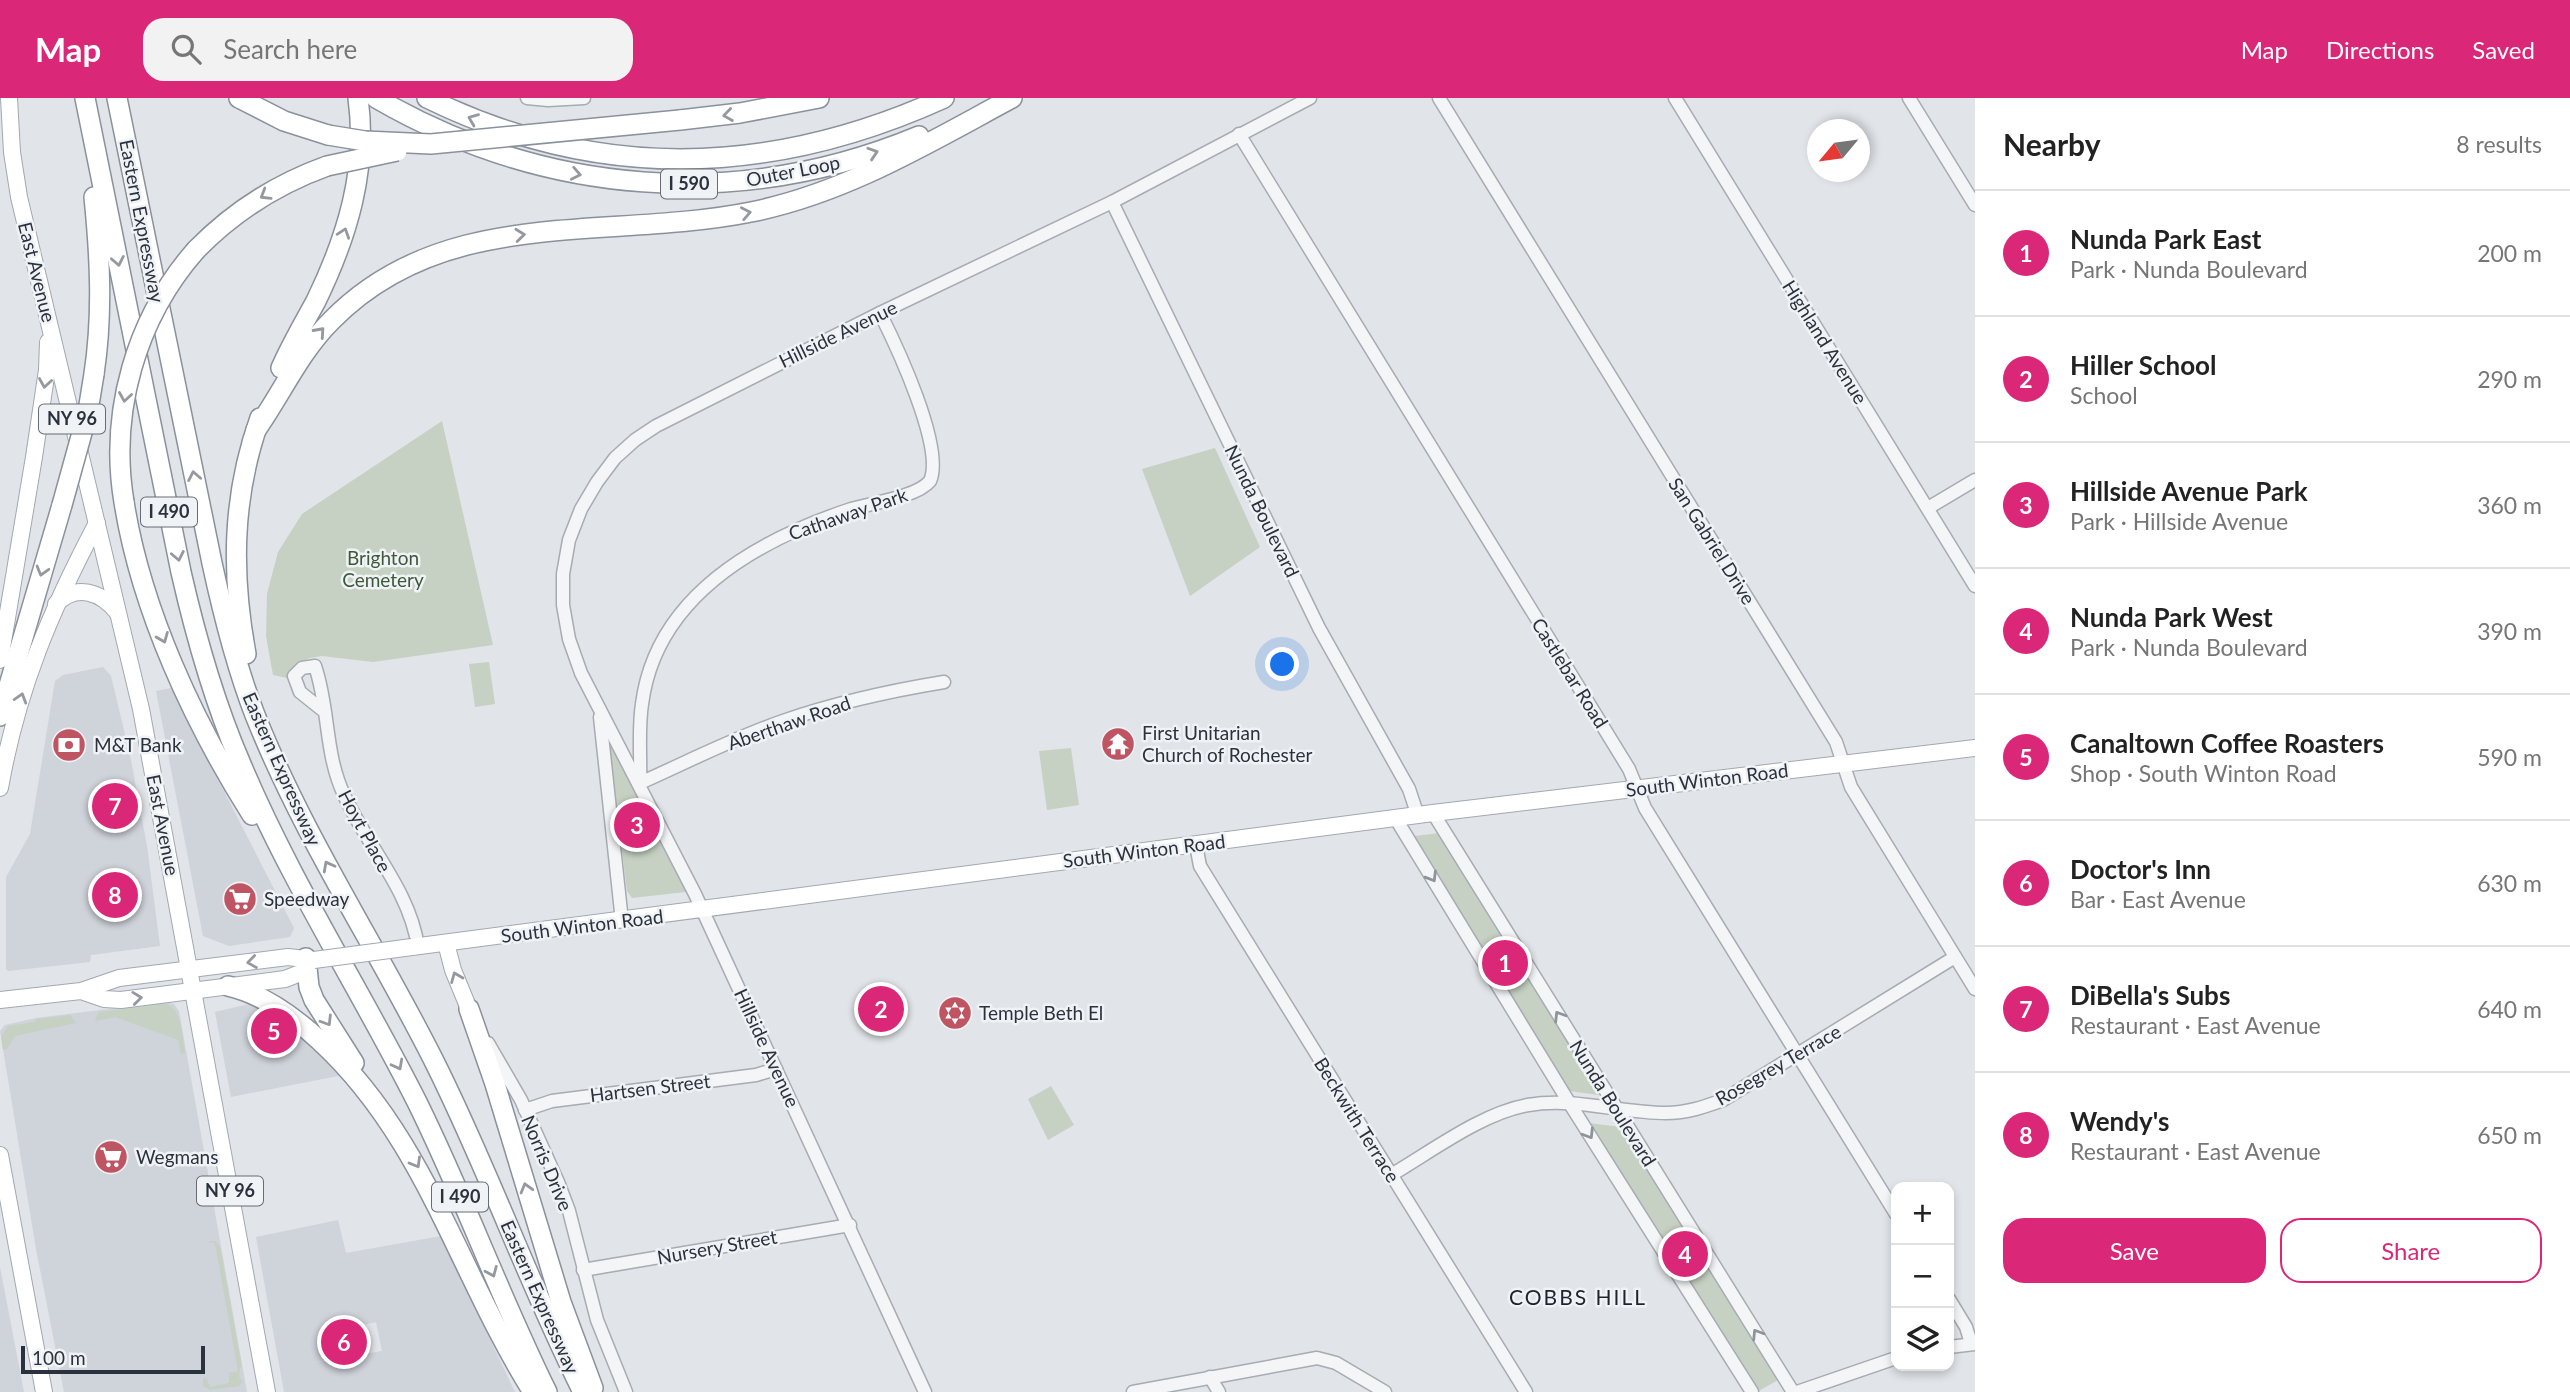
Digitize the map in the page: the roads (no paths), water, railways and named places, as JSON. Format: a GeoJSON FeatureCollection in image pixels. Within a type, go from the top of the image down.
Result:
{"type":"FeatureCollection","features":[{"type":"Feature","properties":{"kind":"highway"},"geometry":{"type":"LineString","coordinates":[[0,716],[85,422],[94,374],[100,328],[101,282],[85,98]]}},
{"type":"Feature","properties":{"kind":"highway","name":"Eastern Expressway"},"geometry":{"type":"LineString","coordinates":[[85,98],[181,572],[216,702],[241,766],[311,907],[417,1102],[547,1392]]}},
{"type":"Feature","properties":{"kind":"highway","name":"Eastern Expressway"},"geometry":{"type":"LineString","coordinates":[[117,98],[222,607],[247,693],[281,775],[442,1077],[540,1303],[583,1392]]}},
{"type":"Feature","properties":{"kind":"highway"},"geometry":{"type":"LineString","coordinates":[[239,98],[284,121],[328,135],[382,143],[454,142]]}},
{"type":"Feature","properties":{"kind":"highway"},"geometry":{"type":"LineString","coordinates":[[281,775],[248,667],[236,579],[237,510],[256,429],[286,356],[316,301],[343,238],[354,201],[360,149],[358,98]]}},
{"type":"Feature","properties":{"kind":"highway","name":"Outer Loop"},"geometry":{"type":"LineString","coordinates":[[376,98],[455,138],[518,160],[596,177],[673,184],[718,184],[761,179],[848,161],[912,139],[1004,98]]}},
{"type":"Feature","properties":{"kind":"highway","name":"Outer Loop"},"geometry":{"type":"LineString","coordinates":[[427,98],[483,123],[547,143],[625,156],[681,160],[748,156],[803,147],[877,126],[944,98]]}},
{"type":"Feature","properties":{"kind":"highway"},"geometry":{"type":"LineString","coordinates":[[311,907],[230,778],[186,690],[147,596],[133,548],[120,470],[120,439],[130,370],[157,306],[178,272],[196,250],[225,223],[258,199],[294,179],[327,166],[363,157],[454,142],[680,120],[766,109],[819,98]]}},
{"type":"Feature","properties":{"kind":"highway"},"geometry":{"type":"LineString","coordinates":[[256,429],[275,403],[297,361],[331,320],[371,287],[415,262],[449,248],[500,237],[712,218],[794,202],[892,163],[1012,98]]}},
{"type":"Feature","properties":{"kind":"highway"},"geometry":{"type":"LineString","coordinates":[[309,962],[314,1000],[423,1176],[488,1313],[533,1392]]}},
{"type":"Feature","properties":{"kind":"highway"},"geometry":{"type":"LineString","coordinates":[[228,986],[262,999],[302,1025],[352,1073],[390,1121]]}},
{"type":"Feature","properties":{"kind":"highway"},"geometry":{"type":"LineString","coordinates":[[469,1009],[495,1084],[561,1302],[595,1392]]}},
{"type":"Feature","properties":{"kind":"main road","name":"East Avenue"},"geometry":{"type":"LineString","coordinates":[[9,98],[5,122],[19,197],[141,709],[267,1392]]}},
{"type":"Feature","properties":{"kind":"main road"},"geometry":{"type":"LineString","coordinates":[[0,660],[45,379],[48,315]]}},
{"type":"Feature","properties":{"kind":"main road"},"geometry":{"type":"LineString","coordinates":[[0,788],[35,654],[55,606],[97,523]]}},
{"type":"Feature","properties":{"kind":"main road"},"geometry":{"type":"LineString","coordinates":[[55,606],[67,595],[86,592],[106,601],[119,616]]}},
{"type":"Feature","properties":{"kind":"main road","name":"South Winton Road"},"geometry":{"type":"LineString","coordinates":[[0,1000],[81,991],[119,978],[288,957],[309,962],[702,911],[944,876],[1975,748]]}},
{"type":"Feature","properties":{"kind":"main road","name":"Norris Drive"},"geometry":{"type":"LineString","coordinates":[[446,943],[453,970],[469,1009]]}},
{"type":"Feature","properties":{"kind":"main road","name":"South Winton Road"},"geometry":{"type":"LineString","coordinates":[[81,991],[115,1000],[194,991],[290,978],[309,962]]}},
{"type":"Feature","properties":{"kind":"main road"},"geometry":{"type":"LineString","coordinates":[[0,1155],[44,1392]]}},
{"type":"Feature","properties":{"kind":"street"},"geometry":{"type":"LineString","coordinates":[[527,98],[584,98]]}},
{"type":"Feature","properties":{"kind":"street","name":"Hillside Avenue"},"geometry":{"type":"LineString","coordinates":[[922,1391],[850,1225],[702,911],[640,783],[581,673],[569,639],[563,605],[563,574],[569,540],[581,509],[615,458],[656,426],[880,313],[1112,202],[1310,98]]}},
{"type":"Feature","properties":{"kind":"street","name":"San Gabriel Drive"},"geometry":{"type":"LineString","coordinates":[[1439,98],[1836,742],[1851,787],[1975,989]]}},
{"type":"Feature","properties":{"kind":"street","name":"Highland Avenue"},"geometry":{"type":"LineString","coordinates":[[1675,98],[1975,586]]}},
{"type":"Feature","properties":{"kind":"street"},"geometry":{"type":"LineString","coordinates":[[1909,98],[1975,205]]}},
{"type":"Feature","properties":{"kind":"street","name":"Castlebar Road"},"geometry":{"type":"LineString","coordinates":[[1239,134],[1629,769],[1645,808],[1891,1206]]}},
{"type":"Feature","properties":{"kind":"street","name":"Nunda Boulevard"},"geometry":{"type":"LineString","coordinates":[[1112,202],[1319,628],[1409,789],[1617,1108],[1795,1392]]}},
{"type":"Feature","properties":{"kind":"street","name":"Cathaway Park"},"geometry":{"type":"LineString","coordinates":[[640,783],[642,704],[652,662],[674,620],[700,590],[770,542],[800,528],[860,507],[917,491],[927,485],[933,475],[926,426],[908,374],[880,313]]}},
{"type":"Feature","properties":{"kind":"street"},"geometry":{"type":"LineString","coordinates":[[1928,508],[1975,480]]}},
{"type":"Feature","properties":{"kind":"street","name":"Aberthaw Road"},"geometry":{"type":"LineString","coordinates":[[640,783],[781,721],[901,689],[944,682]]}},
{"type":"Feature","properties":{"kind":"street","name":"Hillside Avenue"},"geometry":{"type":"LineString","coordinates":[[599,710],[622,921]]}},
{"type":"Feature","properties":{"kind":"street","name":"Hoyt Place"},"geometry":{"type":"LineString","coordinates":[[325,712],[330,757],[344,797],[410,913],[415,947]]}},
{"type":"Feature","properties":{"kind":"street","name":"Nunda Boulevard"},"geometry":{"type":"LineString","coordinates":[[1396,819],[1570,1104],[1752,1392]]}},
{"type":"Feature","properties":{"kind":"street","name":"Beckwith Terrace"},"geometry":{"type":"LineString","coordinates":[[1196,845],[1200,866],[1526,1392]]}},
{"type":"Feature","properties":{"kind":"street","name":"Rosegrey Terrace"},"geometry":{"type":"LineString","coordinates":[[1391,1175],[1500,1114],[1530,1105],[1570,1104],[1665,1113],[1696,1110],[1723,1100],[1955,957]]}},
{"type":"Feature","properties":{"kind":"street","name":"Norris Drive"},"geometry":{"type":"LineString","coordinates":[[469,1009],[525,1110],[562,1190],[601,1331],[626,1392]]}},
{"type":"Feature","properties":{"kind":"street","name":"Hartsen Street"},"geometry":{"type":"LineString","coordinates":[[525,1110],[552,1101],[756,1075],[776,1069]]}},
{"type":"Feature","properties":{"kind":"street","name":"Nursery Street"},"geometry":{"type":"LineString","coordinates":[[583,1270],[850,1225]]}},
{"type":"Feature","properties":{"kind":"street"},"geometry":{"type":"LineString","coordinates":[[1954,1308],[1973,1343],[1954,1346]]}},
{"type":"Feature","properties":{"kind":"street"},"geometry":{"type":"LineString","coordinates":[[1133,1392],[1317,1358],[1336,1363],[1385,1392]]}},
{"type":"Feature","properties":{"kind":"street"},"geometry":{"type":"LineString","coordinates":[[1795,1392],[1891,1360]]}},
{"type":"Feature","properties":{"kind":"street"},"geometry":{"type":"LineString","coordinates":[[1210,1377],[1219,1392]]}},
{"type":"Feature","properties":{"kind":"place","name":"First Unitarian Church of Rochester"},"geometry":{"type":"Point","coordinates":[1118,744]}},
{"type":"Feature","properties":{"kind":"place","name":"M&T Bank"},"geometry":{"type":"Point","coordinates":[69,745]}},
{"type":"Feature","properties":{"kind":"place","name":"DiBella's Subs"},"geometry":{"type":"Point","coordinates":[115,806]}},
{"type":"Feature","properties":{"kind":"place","name":"Hillside Avenue Park"},"geometry":{"type":"Point","coordinates":[637,825]}},
{"type":"Feature","properties":{"kind":"place","name":"Wendy's"},"geometry":{"type":"Point","coordinates":[115,895]}},
{"type":"Feature","properties":{"kind":"place","name":"Speedway"},"geometry":{"type":"Point","coordinates":[240,899]}},
{"type":"Feature","properties":{"kind":"place","name":"Nunda Park East"},"geometry":{"type":"Point","coordinates":[1505,963]}},
{"type":"Feature","properties":{"kind":"place","name":"Hiller School"},"geometry":{"type":"Point","coordinates":[881,1009]}},
{"type":"Feature","properties":{"kind":"place","name":"Temple Beth El"},"geometry":{"type":"Point","coordinates":[955,1013]}},
{"type":"Feature","properties":{"kind":"place","name":"Canaltown Coffee Roasters"},"geometry":{"type":"Point","coordinates":[274,1031]}},
{"type":"Feature","properties":{"kind":"place","name":"Wegmans"},"geometry":{"type":"Point","coordinates":[111,1157]}},
{"type":"Feature","properties":{"kind":"place","name":"Nunda Park West"},"geometry":{"type":"Point","coordinates":[1685,1254]}},
{"type":"Feature","properties":{"kind":"place","name":"Doctor's Inn"},"geometry":{"type":"Point","coordinates":[344,1342]}},
{"type":"Feature","properties":{"kind":"district","name":"COBBS HILL"},"geometry":{"type":"Point","coordinates":[1578,1298]}},
{"type":"Feature","properties":{"kind":"park label","name":"Brighton Cemetery"},"geometry":{"type":"Point","coordinates":[383,569]}}]}
